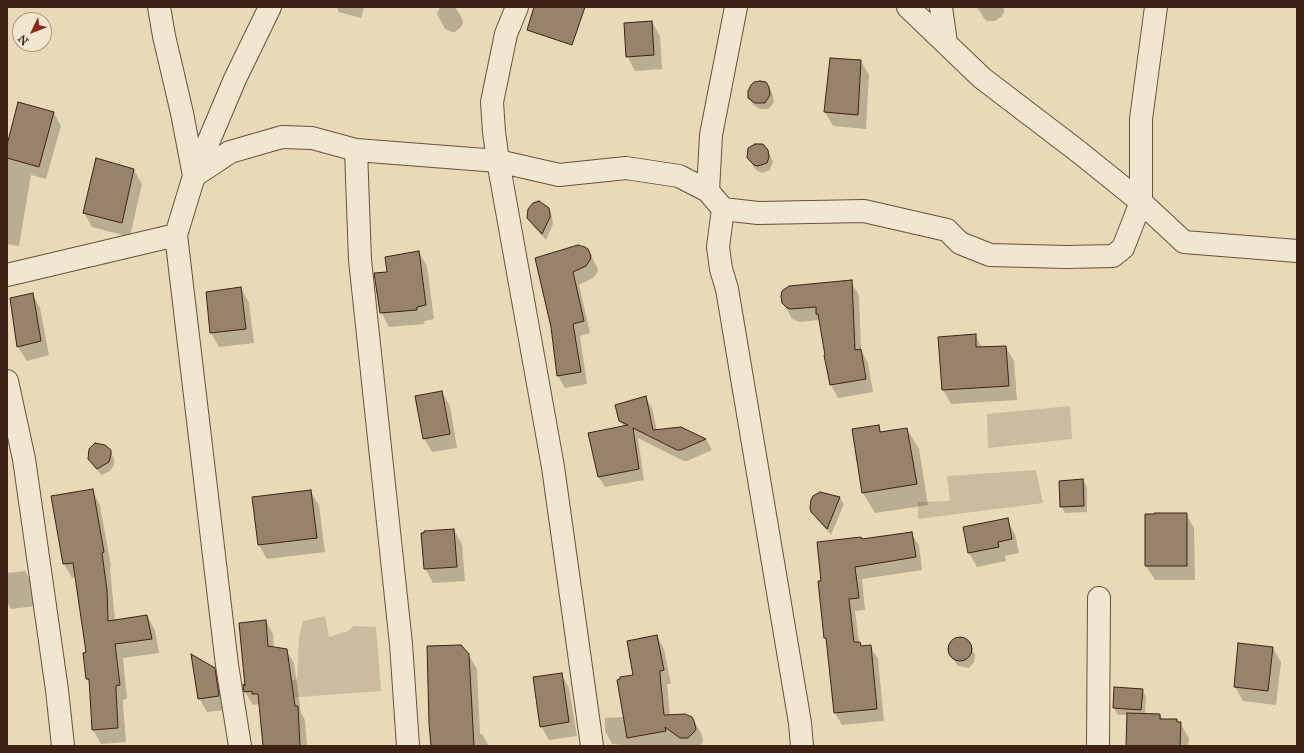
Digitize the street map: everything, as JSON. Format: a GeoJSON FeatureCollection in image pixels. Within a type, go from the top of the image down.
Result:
{"type":"FeatureCollection","features":[{"type":"Feature","properties":{"kind":"street"},"geometry":{"type":"LineString","coordinates":[[159,7],[194,176]]}},
{"type":"Feature","properties":{"kind":"street"},"geometry":{"type":"LineString","coordinates":[[240,746],[227,665],[176,235],[194,176],[235,80],[270,7]]}},
{"type":"Feature","properties":{"kind":"street"},"geometry":{"type":"LineString","coordinates":[[517,7],[506,34],[492,102],[498,161],[553,467],[592,746]]}},
{"type":"Feature","properties":{"kind":"street"},"geometry":{"type":"LineString","coordinates":[[708,191],[711,135],[736,7]]}},
{"type":"Feature","properties":{"kind":"street"},"geometry":{"type":"LineString","coordinates":[[908,7],[982,78],[1079,152],[1141,202],[1184,242],[1297,251]]}},
{"type":"Feature","properties":{"kind":"street"},"geometry":{"type":"LineString","coordinates":[[941,7],[946,43]]}},
{"type":"Feature","properties":{"kind":"street"},"geometry":{"type":"LineString","coordinates":[[194,176],[230,152],[282,138],[312,138],[356,150],[498,161],[558,175],[626,168],[679,176],[708,191],[723,209],[758,213],[864,211],[947,230],[960,243],[990,255],[1066,257],[1113,256],[1123,248],[1141,202],[1141,119],[1156,7]]}},
{"type":"Feature","properties":{"kind":"street"},"geometry":{"type":"LineString","coordinates":[[356,150],[360,260],[401,644],[408,746]]}},
{"type":"Feature","properties":{"kind":"street"},"geometry":{"type":"LineString","coordinates":[[723,209],[718,246],[721,269],[727,289],[800,723],[802,746]]}},
{"type":"Feature","properties":{"kind":"street"},"geometry":{"type":"LineString","coordinates":[[7,275],[176,235]]}},
{"type":"Feature","properties":{"kind":"street"},"geometry":{"type":"LineString","coordinates":[[7,381],[24,460],[58,690],[63,746]]}},
{"type":"Feature","properties":{"kind":"street"},"geometry":{"type":"LineString","coordinates":[[1098,746],[1099,598]]}},
{"type":"Feature","properties":{"kind":"shaded area"},"geometry":{"type":"Polygon","coordinates":[[[1070,406],[1072,439],[988,448],[987,414],[1070,406]]]}},
{"type":"Feature","properties":{"kind":"shaded area"},"geometry":{"type":"Polygon","coordinates":[[[1036,470],[1043,503],[918,519],[918,502],[950,501],[947,476],[1036,470]]]}},
{"type":"Feature","properties":{"kind":"shaded area"},"geometry":{"type":"Polygon","coordinates":[[[325,616],[329,637],[348,631],[354,626],[376,627],[381,691],[286,698],[286,682],[297,679],[299,638],[303,621],[325,616]]]}},
{"type":"Feature","properties":{"kind":"building"},"geometry":{"type":"Polygon","coordinates":[[[534,7],[585,7],[572,45],[527,30],[534,7]]]}},
{"type":"Feature","properties":{"kind":"building"},"geometry":{"type":"Polygon","coordinates":[[[652,21],[654,55],[626,57],[624,23],[652,21]]]}},
{"type":"Feature","properties":{"kind":"building"},"geometry":{"type":"Polygon","coordinates":[[[830,58],[861,60],[858,115],[824,112],[830,58]]]}},
{"type":"Feature","properties":{"kind":"building"},"geometry":{"type":"Polygon","coordinates":[[[754,82],[766,82],[769,87],[770,95],[765,103],[755,103],[748,98],[748,91],[754,82]]]}},
{"type":"Feature","properties":{"kind":"building"},"geometry":{"type":"Polygon","coordinates":[[[18,102],[54,112],[39,167],[7,158],[7,145],[18,102]]]}},
{"type":"Feature","properties":{"kind":"building"},"geometry":{"type":"Polygon","coordinates":[[[755,144],[763,144],[768,150],[769,157],[767,163],[758,166],[754,165],[747,158],[748,148],[755,144]]]}},
{"type":"Feature","properties":{"kind":"building"},"geometry":{"type":"Polygon","coordinates":[[[96,158],[134,169],[122,223],[83,213],[96,158]]]}},
{"type":"Feature","properties":{"kind":"building"},"geometry":{"type":"Polygon","coordinates":[[[539,201],[549,208],[550,213],[550,217],[542,234],[527,218],[528,209],[533,203],[539,201]]]}},
{"type":"Feature","properties":{"kind":"building"},"geometry":{"type":"Polygon","coordinates":[[[578,245],[588,249],[591,256],[586,266],[573,272],[584,321],[573,324],[581,372],[557,376],[551,327],[535,258],[578,245]]]}},
{"type":"Feature","properties":{"kind":"building"},"geometry":{"type":"Polygon","coordinates":[[[419,251],[426,305],[417,307],[417,310],[380,313],[374,273],[387,272],[385,257],[419,251]]]}},
{"type":"Feature","properties":{"kind":"building"},"geometry":{"type":"Polygon","coordinates":[[[852,280],[855,350],[861,349],[866,379],[830,385],[818,314],[816,314],[816,307],[787,308],[782,303],[782,291],[789,286],[852,280]]]}},
{"type":"Feature","properties":{"kind":"building"},"geometry":{"type":"Polygon","coordinates":[[[241,287],[246,329],[210,333],[206,292],[241,287]]]}},
{"type":"Feature","properties":{"kind":"building"},"geometry":{"type":"Polygon","coordinates":[[[33,293],[41,341],[17,347],[10,298],[33,293]]]}},
{"type":"Feature","properties":{"kind":"building"},"geometry":{"type":"Polygon","coordinates":[[[976,334],[976,347],[1006,346],[1009,386],[942,390],[938,337],[976,334]]]}},
{"type":"Feature","properties":{"kind":"building"},"geometry":{"type":"Polygon","coordinates":[[[442,391],[450,434],[423,439],[415,396],[442,391]]]}},
{"type":"Feature","properties":{"kind":"building"},"geometry":{"type":"Polygon","coordinates":[[[646,396],[653,430],[681,427],[706,439],[681,450],[677,450],[633,428],[639,469],[598,477],[588,433],[628,425],[619,421],[615,405],[646,396]]]}},
{"type":"Feature","properties":{"kind":"building"},"geometry":{"type":"Polygon","coordinates":[[[879,425],[880,432],[907,428],[917,484],[862,493],[852,429],[879,425]]]}},
{"type":"Feature","properties":{"kind":"building"},"geometry":{"type":"Polygon","coordinates":[[[95,443],[105,445],[111,450],[109,462],[97,469],[88,459],[89,449],[95,443]]]}},
{"type":"Feature","properties":{"kind":"building"},"geometry":{"type":"Polygon","coordinates":[[[1083,479],[1084,506],[1060,507],[1059,481],[1083,479]]]}},
{"type":"Feature","properties":{"kind":"building"},"geometry":{"type":"Polygon","coordinates":[[[93,489],[104,552],[102,553],[107,590],[108,621],[147,615],[152,639],[115,644],[120,685],[116,686],[118,728],[92,730],[89,679],[86,679],[83,653],[86,652],[73,563],[63,564],[51,496],[93,489]]]}},
{"type":"Feature","properties":{"kind":"building"},"geometry":{"type":"Polygon","coordinates":[[[311,490],[317,538],[258,545],[252,497],[311,490]]]}},
{"type":"Feature","properties":{"kind":"building"},"geometry":{"type":"Polygon","coordinates":[[[820,492],[840,497],[827,529],[811,512],[810,508],[813,496],[820,492]]]}},
{"type":"Feature","properties":{"kind":"building"},"geometry":{"type":"Polygon","coordinates":[[[1187,513],[1187,566],[1145,566],[1145,514],[1187,513]]]}},
{"type":"Feature","properties":{"kind":"building"},"geometry":{"type":"Polygon","coordinates":[[[1008,518],[1012,539],[998,542],[999,547],[968,553],[963,527],[1008,518]]]}},
{"type":"Feature","properties":{"kind":"building"},"geometry":{"type":"Polygon","coordinates":[[[454,529],[457,567],[424,569],[421,533],[424,533],[424,531],[454,529]]]}},
{"type":"Feature","properties":{"kind":"building"},"geometry":{"type":"Polygon","coordinates":[[[912,532],[916,557],[855,567],[859,598],[849,599],[854,642],[860,642],[861,646],[871,645],[877,709],[834,713],[818,581],[821,581],[817,542],[861,537],[862,539],[912,532]]]}},
{"type":"Feature","properties":{"kind":"building"},"geometry":{"type":"Polygon","coordinates":[[[266,620],[268,646],[287,649],[295,706],[298,706],[300,746],[263,746],[258,694],[252,694],[252,691],[244,692],[243,684],[245,686],[239,623],[266,620]]]}},
{"type":"Feature","properties":{"kind":"building"},"geometry":{"type":"Polygon","coordinates":[[[657,635],[664,670],[660,671],[660,675],[664,715],[685,714],[692,717],[696,729],[688,738],[680,738],[665,727],[666,731],[627,738],[617,680],[620,679],[620,677],[633,675],[627,641],[657,635]]]}},
{"type":"Feature","properties":{"kind":"building"},"geometry":{"type":"Polygon","coordinates":[[[960,637],[969,640],[972,649],[969,658],[960,661],[951,658],[948,649],[951,640],[960,637]]]}},
{"type":"Feature","properties":{"kind":"building"},"geometry":{"type":"Polygon","coordinates":[[[1238,643],[1273,647],[1268,691],[1234,687],[1238,643]]]}},
{"type":"Feature","properties":{"kind":"building"},"geometry":{"type":"Polygon","coordinates":[[[461,645],[469,654],[474,746],[431,746],[427,646],[461,645]]]}},
{"type":"Feature","properties":{"kind":"building"},"geometry":{"type":"Polygon","coordinates":[[[191,654],[215,668],[219,696],[198,699],[191,654]]]}},
{"type":"Feature","properties":{"kind":"building"},"geometry":{"type":"Polygon","coordinates":[[[562,673],[569,722],[540,727],[533,677],[562,673]]]}},
{"type":"Feature","properties":{"kind":"building"},"geometry":{"type":"Polygon","coordinates":[[[1114,687],[1143,689],[1141,710],[1113,708],[1114,687]]]}},
{"type":"Feature","properties":{"kind":"building"},"geometry":{"type":"Polygon","coordinates":[[[1127,713],[1160,714],[1160,719],[1177,719],[1177,722],[1181,722],[1180,746],[1126,746],[1127,713]]]}}]}
